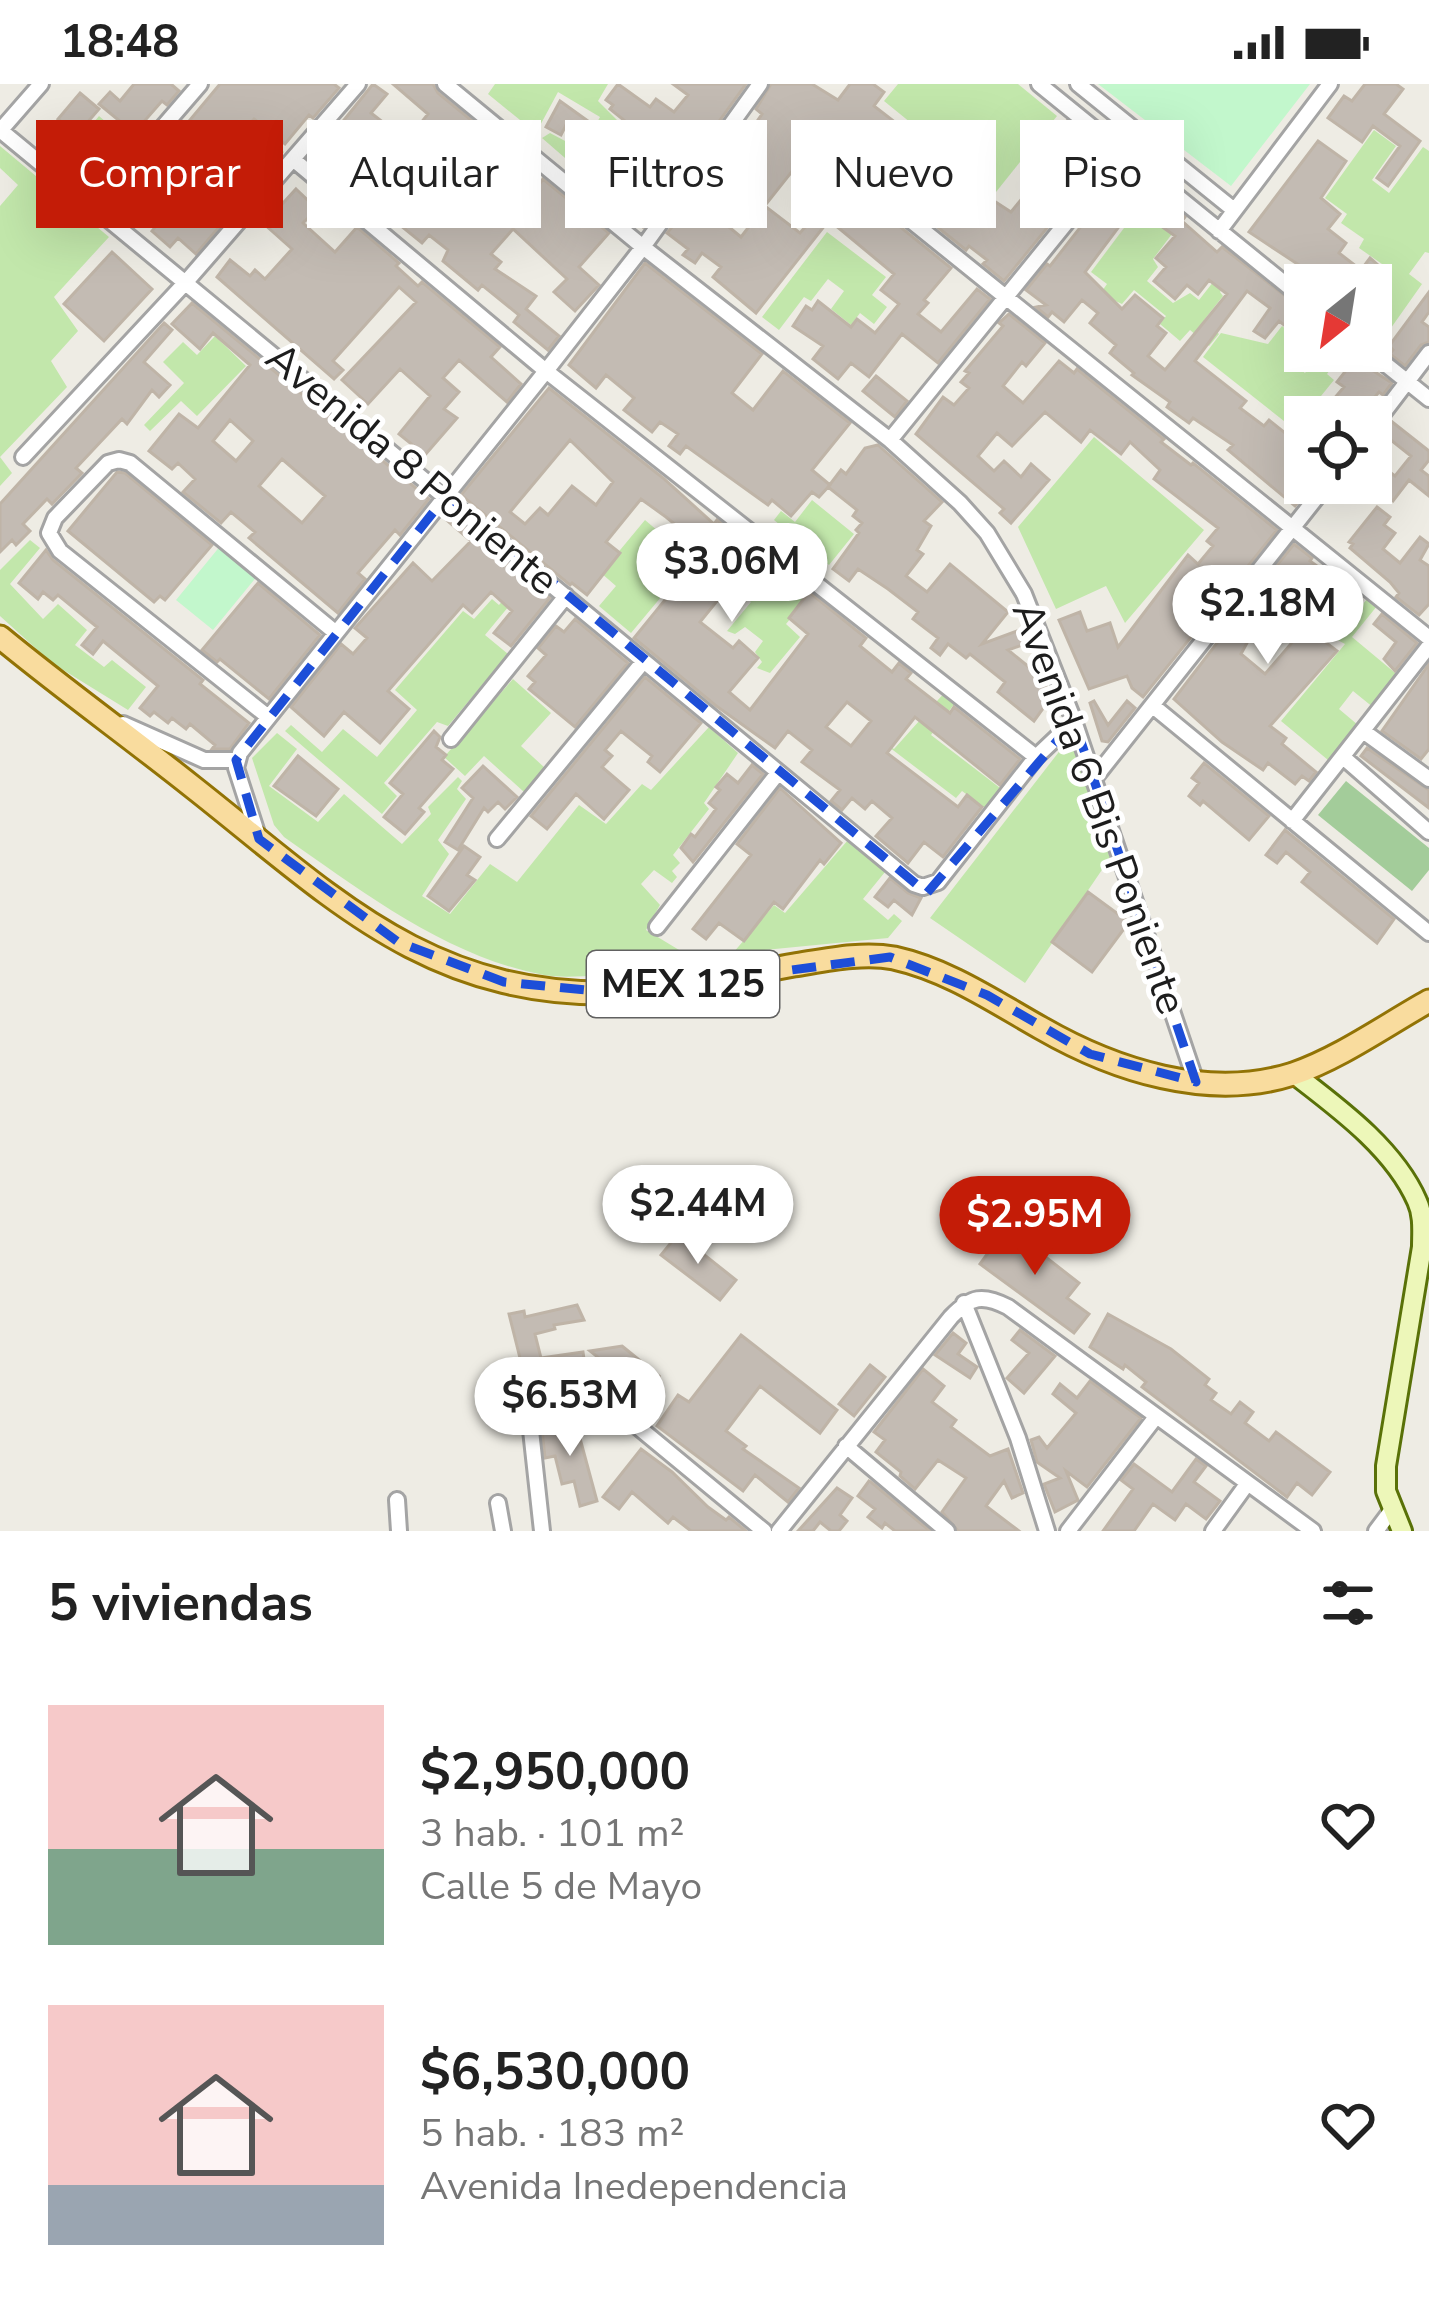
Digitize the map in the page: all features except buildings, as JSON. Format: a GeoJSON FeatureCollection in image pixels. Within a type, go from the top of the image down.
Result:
{"type":"FeatureCollection","features":[{"type":"Feature","properties":{"kind":"main road","name":"MEX 125"},"geometry":{"type":"LineString","coordinates":[[0,638],[333,898],[398,942],[454,968],[504,982],[616,993],[840,957],[890,957],[955,980],[1090,1054],[1144,1074],[1196,1082],[1247,1082],[1293,1073],[1429,1001]]}},
{"type":"Feature","properties":{"kind":"main road"},"geometry":{"type":"LineString","coordinates":[[1293,1073],[1339,1108],[1423,1201],[1422,1247],[1386,1466],[1391,1511],[1402,1531]]}},
{"type":"Feature","properties":{"kind":"street"},"geometry":{"type":"LineString","coordinates":[[0,131],[40,84]]}},
{"type":"Feature","properties":{"kind":"street"},"geometry":{"type":"LineString","coordinates":[[169,120],[200,84]]}},
{"type":"Feature","properties":{"kind":"street"},"geometry":{"type":"LineString","coordinates":[[23,457],[186,282],[358,84]]}},
{"type":"Feature","properties":{"kind":"street","name":"Avenida 6 Bis Poniente"},"geometry":{"type":"LineString","coordinates":[[445,84],[890,440],[960,502],[1005,558],[1074,722],[1196,1082]]}},
{"type":"Feature","properties":{"kind":"street"},"geometry":{"type":"LineString","coordinates":[[236,760],[643,247],[760,84]]}},
{"type":"Feature","properties":{"kind":"street"},"geometry":{"type":"LineString","coordinates":[[1039,84],[1083,120]]}},
{"type":"Feature","properties":{"kind":"street"},"geometry":{"type":"LineString","coordinates":[[1078,84],[1123,120]]}},
{"type":"Feature","properties":{"kind":"street"},"geometry":{"type":"LineString","coordinates":[[1219,231],[1330,84]]}},
{"type":"Feature","properties":{"kind":"street","name":"Avenida 8 Poniente"},"geometry":{"type":"LineString","coordinates":[[0,131],[36,161]]}},
{"type":"Feature","properties":{"kind":"street","name":"Avenida 6 Bis Poniente"},"geometry":{"type":"LineString","coordinates":[[294,160],[546,371],[1036,757]]}},
{"type":"Feature","properties":{"kind":"street"},"geometry":{"type":"LineString","coordinates":[[1184,169],[1234,210]]}},
{"type":"Feature","properties":{"kind":"street"},"geometry":{"type":"LineString","coordinates":[[1184,202],[1284,283]]}},
{"type":"Feature","properties":{"kind":"street","name":"Avenida 8 Poniente"},"geometry":{"type":"LineString","coordinates":[[118,228],[447,495],[902,876],[923,887],[938,882],[1036,757]]}},
{"type":"Feature","properties":{"kind":"street"},"geometry":{"type":"LineString","coordinates":[[920,228],[1429,642],[1292,821]]}},
{"type":"Feature","properties":{"kind":"street"},"geometry":{"type":"LineString","coordinates":[[890,440],[1064,228]]}},
{"type":"Feature","properties":{"kind":"street"},"geometry":{"type":"LineString","coordinates":[[1392,402],[1429,353]]}},
{"type":"Feature","properties":{"kind":"street"},"geometry":{"type":"LineString","coordinates":[[1392,369],[1429,399]]}},
{"type":"Feature","properties":{"kind":"street"},"geometry":{"type":"LineString","coordinates":[[267,716],[60,551],[50,533],[55,518],[96,473],[119,460],[143,472],[336,633]]}},
{"type":"Feature","properties":{"kind":"street"},"geometry":{"type":"LineString","coordinates":[[1093,780],[1312,504]]}},
{"type":"Feature","properties":{"kind":"street"},"geometry":{"type":"LineString","coordinates":[[451,739],[566,596]]}},
{"type":"Feature","properties":{"kind":"street"},"geometry":{"type":"LineString","coordinates":[[497,838],[644,662]]}},
{"type":"Feature","properties":{"kind":"street"},"geometry":{"type":"LineString","coordinates":[[1153,706],[1429,933]]}},
{"type":"Feature","properties":{"kind":"street"},"geometry":{"type":"LineString","coordinates":[[103,716],[204,760],[236,760]]}},
{"type":"Feature","properties":{"kind":"street"},"geometry":{"type":"LineString","coordinates":[[1036,757],[1074,722]]}},
{"type":"Feature","properties":{"kind":"street"},"geometry":{"type":"LineString","coordinates":[[1363,731],[1429,779]]}},
{"type":"Feature","properties":{"kind":"street"},"geometry":{"type":"LineString","coordinates":[[1343,757],[1429,832]]}},
{"type":"Feature","properties":{"kind":"street"},"geometry":{"type":"LineString","coordinates":[[236,760],[259,839]]}},
{"type":"Feature","properties":{"kind":"street"},"geometry":{"type":"LineString","coordinates":[[657,927],[778,773]]}},
{"type":"Feature","properties":{"kind":"street"},"geometry":{"type":"LineString","coordinates":[[779,1531],[964,1303],[983,1297],[1008,1307],[1312,1531]]}},
{"type":"Feature","properties":{"kind":"street"},"geometry":{"type":"LineString","coordinates":[[964,1303],[1005,1403],[1047,1531]]}},
{"type":"Feature","properties":{"kind":"street"},"geometry":{"type":"LineString","coordinates":[[542,1531],[527,1421],[535,1404],[577,1392],[603,1398],[764,1531]]}},
{"type":"Feature","properties":{"kind":"street"},"geometry":{"type":"LineString","coordinates":[[1068,1531],[1155,1418]]}},
{"type":"Feature","properties":{"kind":"street"},"geometry":{"type":"LineString","coordinates":[[846,1446],[947,1531]]}},
{"type":"Feature","properties":{"kind":"street"},"geometry":{"type":"LineString","coordinates":[[1213,1531],[1246,1484]]}},
{"type":"Feature","properties":{"kind":"street"},"geometry":{"type":"LineString","coordinates":[[397,1500],[399,1531]]}},
{"type":"Feature","properties":{"kind":"street"},"geometry":{"type":"LineString","coordinates":[[498,1503],[503,1531]]}},
{"type":"Feature","properties":{"kind":"street"},"geometry":{"type":"LineString","coordinates":[[1376,1531],[1391,1511]]}},
{"type":"Feature","properties":{"kind":"highlighted area"},"geometry":{"type":"Polygon","coordinates":[[[447,495],[927,893],[1074,721],[1196,1082],[1090,1054],[987,995],[890,957],[616,993],[504,982],[398,942],[259,839],[236,760],[447,495]]]}},
{"type":"Feature","properties":{"kind":"green space"},"geometry":{"type":"Polygon","coordinates":[[[495,84],[608,84],[598,101],[617,120],[598,120],[558,92],[541,124],[541,120],[520,120],[488,94],[495,84]]]}},
{"type":"Feature","properties":{"kind":"green space"},"geometry":{"type":"Polygon","coordinates":[[[898,84],[1018,84],[1057,116],[1054,120],[1020,120],[1020,162],[996,192],[996,120],[907,120],[884,101],[898,84]]]}},
{"type":"Feature","properties":{"kind":"green space"},"geometry":{"type":"Polygon","coordinates":[[[1098,84],[1310,84],[1231,186],[1184,150],[1184,120],[1145,120],[1098,84]]]}},
{"type":"Feature","properties":{"kind":"green space"},"geometry":{"type":"Polygon","coordinates":[[[1374,130],[1396,146],[1372,180],[1389,193],[1423,147],[1429,151],[1429,253],[1409,274],[1422,284],[1392,326],[1392,264],[1382,264],[1359,248],[1364,239],[1341,223],[1347,214],[1325,198],[1374,130]]]}},
{"type":"Feature","properties":{"kind":"green space"},"geometry":{"type":"Polygon","coordinates":[[[550,133],[565,141],[565,158],[542,138],[550,133]]]}},
{"type":"Feature","properties":{"kind":"green space"},"geometry":{"type":"Polygon","coordinates":[[[0,146],[36,176],[36,228],[98,228],[109,237],[54,297],[78,331],[51,361],[67,387],[0,457],[0,206],[18,185],[0,168],[0,146]]]}},
{"type":"Feature","properties":{"kind":"green space"},"geometry":{"type":"Polygon","coordinates":[[[1124,228],[1163,228],[1172,234],[1153,259],[1158,267],[1147,281],[1173,303],[1190,293],[1199,300],[1221,272],[1230,279],[1204,320],[1219,334],[1209,346],[1190,330],[1180,341],[1160,324],[1166,316],[1134,290],[1122,304],[1100,294],[1107,284],[1091,272],[1124,228]]]}},
{"type":"Feature","properties":{"kind":"green space"},"geometry":{"type":"Polygon","coordinates":[[[827,232],[886,277],[872,295],[887,307],[874,324],[860,313],[851,325],[831,309],[844,291],[828,279],[811,301],[804,297],[779,330],[762,317],[827,232]]]}},
{"type":"Feature","properties":{"kind":"green space"},"geometry":{"type":"Polygon","coordinates":[[[1282,326],[1284,372],[1328,372],[1334,380],[1321,396],[1284,396],[1284,421],[1203,357],[1221,333],[1268,344],[1282,326]]]}},
{"type":"Feature","properties":{"kind":"green space"},"geometry":{"type":"Polygon","coordinates":[[[215,336],[246,366],[197,416],[181,401],[150,431],[144,425],[184,383],[163,362],[183,342],[197,355],[215,336]]]}},
{"type":"Feature","properties":{"kind":"green space"},"geometry":{"type":"Polygon","coordinates":[[[1094,437],[1204,530],[1125,623],[1106,586],[1056,609],[1018,527],[1094,437]]]}},
{"type":"Feature","properties":{"kind":"green space"},"geometry":{"type":"Polygon","coordinates":[[[0,457],[12,473],[0,486],[0,457]]]}},
{"type":"Feature","properties":{"kind":"green space"},"geometry":{"type":"Polygon","coordinates":[[[812,500],[854,534],[829,565],[774,520],[781,511],[795,522],[812,500]]]}},
{"type":"Feature","properties":{"kind":"green space"},"geometry":{"type":"Polygon","coordinates":[[[645,520],[692,560],[631,633],[599,606],[616,586],[601,573],[645,520]]]}},
{"type":"Feature","properties":{"kind":"green space"},"geometry":{"type":"Polygon","coordinates":[[[30,540],[40,548],[10,584],[43,619],[58,604],[87,630],[75,645],[104,667],[112,660],[146,687],[128,710],[52,663],[0,616],[0,570],[30,540]]]}},
{"type":"Feature","properties":{"kind":"green space"},"geometry":{"type":"Polygon","coordinates":[[[221,545],[258,575],[213,630],[176,600],[221,545]]]}},
{"type":"Feature","properties":{"kind":"green space"},"geometry":{"type":"Polygon","coordinates":[[[770,551],[815,589],[786,624],[800,637],[770,673],[757,668],[762,662],[755,652],[763,641],[745,627],[735,634],[727,631],[751,602],[737,590],[770,551]]]}},
{"type":"Feature","properties":{"kind":"green space"},"geometry":{"type":"Polygon","coordinates":[[[523,577],[527,584],[485,635],[508,654],[448,726],[437,722],[384,783],[397,796],[382,814],[285,731],[291,725],[322,752],[343,729],[377,757],[417,710],[395,690],[463,611],[474,619],[492,599],[499,605],[523,577]]]}},
{"type":"Feature","properties":{"kind":"green space"},"geometry":{"type":"Polygon","coordinates":[[[1368,598],[1377,606],[1352,637],[1400,677],[1374,708],[1353,691],[1339,709],[1358,725],[1328,760],[1281,721],[1345,644],[1334,638],[1368,598]]]}},
{"type":"Feature","properties":{"kind":"green space"},"geometry":{"type":"Polygon","coordinates":[[[513,679],[551,713],[521,746],[545,768],[524,792],[484,756],[465,776],[444,757],[513,679]]]}},
{"type":"Feature","properties":{"kind":"green space"},"geometry":{"type":"Polygon","coordinates":[[[946,691],[958,699],[931,735],[1004,791],[989,811],[962,791],[956,798],[885,744],[894,749],[946,691]]]}},
{"type":"Feature","properties":{"kind":"green space"},"geometry":{"type":"Polygon","coordinates":[[[709,727],[738,753],[704,803],[709,809],[673,855],[680,863],[672,871],[677,877],[672,883],[654,870],[641,884],[660,905],[646,930],[699,962],[637,975],[544,975],[474,954],[407,920],[284,837],[274,825],[252,758],[277,733],[297,749],[269,786],[318,822],[344,794],[402,844],[431,814],[428,807],[458,777],[462,781],[457,789],[466,799],[438,840],[449,854],[422,896],[450,914],[490,864],[517,882],[579,805],[606,824],[642,784],[651,790],[709,727]]]}},
{"type":"Feature","properties":{"kind":"green space"},"geometry":{"type":"Polygon","coordinates":[[[1065,744],[1073,744],[1110,858],[1025,983],[930,918],[1065,744]]]}},
{"type":"Feature","properties":{"kind":"green space"},"geometry":{"type":"Polygon","coordinates":[[[1346,781],[1429,848],[1429,870],[1412,891],[1318,815],[1346,781]]]}},
{"type":"Feature","properties":{"kind":"green space"},"geometry":{"type":"Polygon","coordinates":[[[848,840],[885,872],[863,899],[888,920],[894,914],[902,921],[888,938],[733,953],[774,905],[785,913],[848,840]]]}}]}
